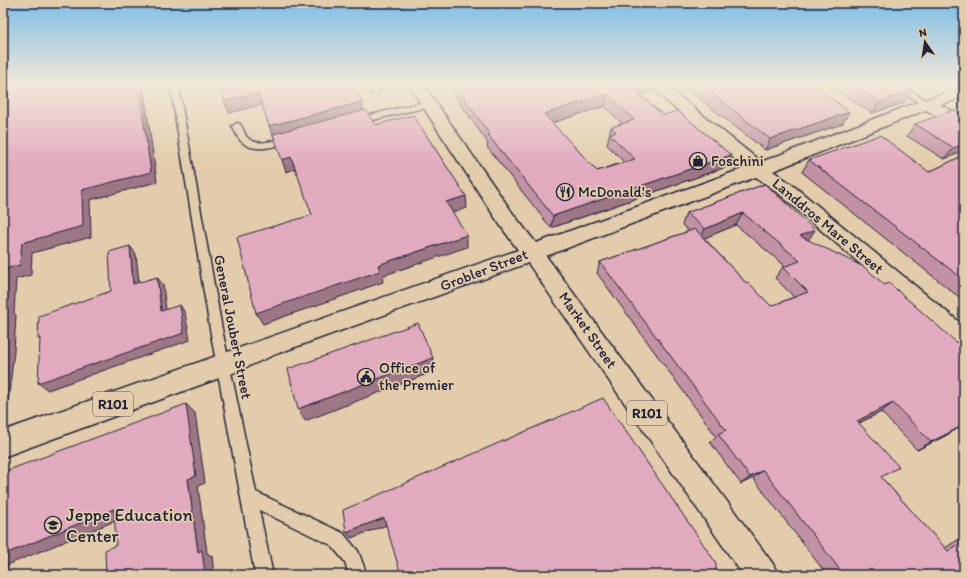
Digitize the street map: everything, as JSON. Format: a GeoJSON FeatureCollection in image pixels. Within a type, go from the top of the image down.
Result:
{"type":"FeatureCollection","features":[{"type":"Feature","properties":{"kind":"main road","name":"Market Street"},"geometry":{"type":"LineString","coordinates":[[434,111],[531,252],[550,276],[762,575]]}},
{"type":"Feature","properties":{"kind":"main road","name":"Landdros Mare Street"},"geometry":{"type":"LineString","coordinates":[[687,111],[759,170],[783,187],[964,340]]}},
{"type":"Feature","properties":{"kind":"main road","name":"Grobler Street"},"geometry":{"type":"LineString","coordinates":[[3,444],[224,365],[268,347],[481,272],[531,252],[725,181],[759,170],[909,111]]}},
{"type":"Feature","properties":{"kind":"main road"},"geometry":{"type":"LineString","coordinates":[[940,111],[964,124]]}},
{"type":"Feature","properties":{"kind":"lane","name":"General Joubert Street"},"geometry":{"type":"LineString","coordinates":[[179,111],[224,365],[264,575]]}},
{"type":"Feature","properties":{"kind":"lane"},"geometry":{"type":"LineString","coordinates":[[349,123],[396,111]]}},
{"type":"Feature","properties":{"kind":"lane"},"geometry":{"type":"LineString","coordinates":[[237,126],[243,138],[254,144],[275,143],[298,137]]}},
{"type":"Feature","properties":{"kind":"lane"},"geometry":{"type":"LineString","coordinates":[[249,497],[337,539],[352,557],[358,575]]}},
{"type":"Feature","properties":{"kind":"building"},"geometry":{"type":"Polygon","coordinates":[[[3,111],[142,111],[151,172],[82,190],[83,226],[22,243],[20,265],[5,269],[3,293],[3,111]]]}},
{"type":"Feature","properties":{"kind":"building"},"geometry":{"type":"Polygon","coordinates":[[[264,111],[327,111],[269,126],[264,111]]]}},
{"type":"Feature","properties":{"kind":"building"},"geometry":{"type":"Polygon","coordinates":[[[362,111],[367,111],[375,125],[413,115],[466,196],[446,202],[467,235],[378,265],[380,271],[256,313],[237,237],[312,215],[291,157],[282,160],[273,134],[362,111]]]}},
{"type":"Feature","properties":{"kind":"building"},"geometry":{"type":"Polygon","coordinates":[[[473,111],[554,111],[544,114],[597,171],[635,159],[609,134],[616,132],[611,127],[634,120],[625,111],[658,111],[663,115],[678,111],[731,155],[553,216],[488,135],[490,135],[473,111]]]}},
{"type":"Feature","properties":{"kind":"building"},"geometry":{"type":"Polygon","coordinates":[[[734,111],[849,112],[770,139],[734,111]]]}},
{"type":"Feature","properties":{"kind":"building"},"geometry":{"type":"Polygon","coordinates":[[[951,111],[956,111],[964,116],[964,144],[954,148],[915,124],[951,111]]]}},
{"type":"Feature","properties":{"kind":"building"},"geometry":{"type":"Polygon","coordinates":[[[880,135],[929,172],[964,155],[964,280],[809,160],[880,135]]]}},
{"type":"Feature","properties":{"kind":"building"},"geometry":{"type":"Polygon","coordinates":[[[765,184],[815,230],[800,236],[864,267],[885,285],[889,283],[964,349],[964,418],[962,419],[960,427],[931,442],[893,403],[857,421],[899,467],[881,477],[948,551],[964,541],[964,575],[844,575],[763,470],[750,477],[718,434],[726,430],[600,262],[695,229],[746,283],[748,282],[771,306],[808,292],[783,267],[800,261],[743,213],[705,229],[686,213],[765,184]]]}},
{"type":"Feature","properties":{"kind":"building"},"geometry":{"type":"Polygon","coordinates":[[[130,246],[133,284],[157,277],[161,311],[180,305],[184,333],[38,383],[40,338],[38,339],[39,316],[111,291],[109,252],[130,246]]]}},
{"type":"Feature","properties":{"kind":"building","name":"Office of the Premier"},"geometry":{"type":"Polygon","coordinates":[[[418,323],[433,358],[298,409],[288,369],[418,323]]]}},
{"type":"Feature","properties":{"kind":"building"},"geometry":{"type":"Polygon","coordinates":[[[603,398],[716,563],[716,575],[401,575],[384,518],[346,532],[343,510],[603,398]]]}},
{"type":"Feature","properties":{"kind":"building","name":"Jeppe Education Center"},"geometry":{"type":"Polygon","coordinates":[[[186,404],[196,476],[188,479],[198,552],[202,550],[205,575],[106,575],[105,550],[116,545],[114,509],[3,555],[3,472],[186,404]]]}},
{"type":"Feature","properties":{"kind":"place","name":"Foschini"},"geometry":{"type":"Point","coordinates":[698,161]}},
{"type":"Feature","properties":{"kind":"place","name":"McDonald's"},"geometry":{"type":"Point","coordinates":[565,192]}},
{"type":"Feature","properties":{"kind":"place","name":"Office of the Premier"},"geometry":{"type":"Point","coordinates":[366,377]}},
{"type":"Feature","properties":{"kind":"place","name":"Jeppe Education Center"},"geometry":{"type":"Point","coordinates":[53,525]}}]}
